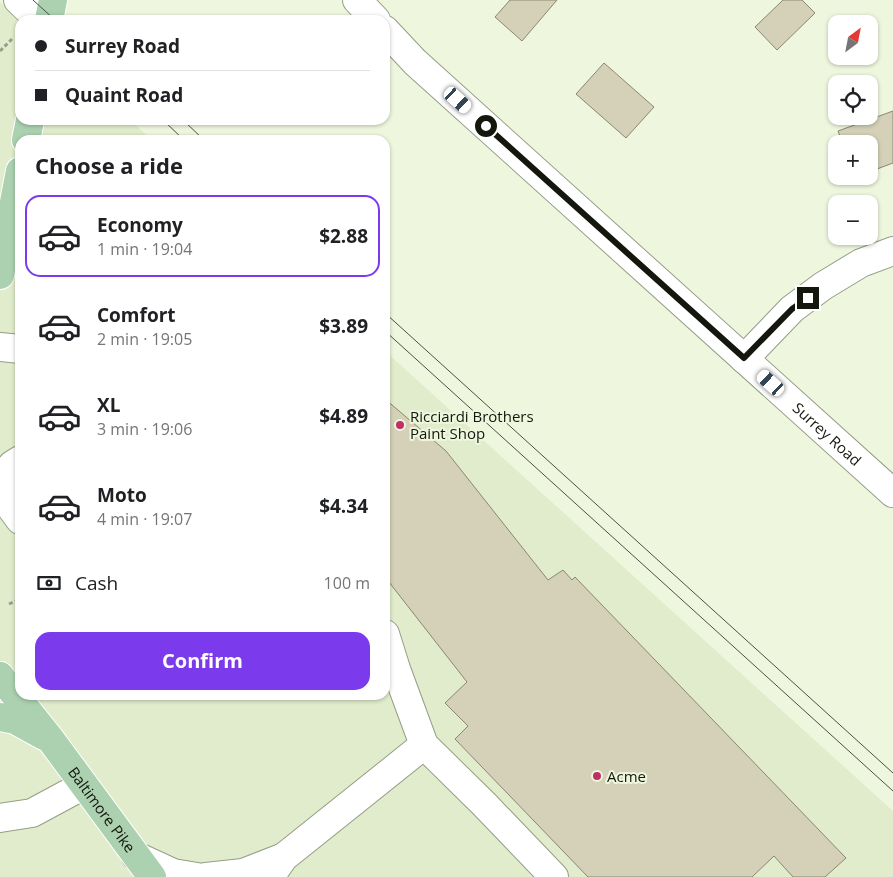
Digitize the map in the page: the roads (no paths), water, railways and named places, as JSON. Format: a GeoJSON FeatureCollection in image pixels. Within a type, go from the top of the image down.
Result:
{"type":"FeatureCollection","features":[{"type":"Feature","properties":{"kind":"main road"},"geometry":{"type":"LineString","coordinates":[[50,15],[53,0]]}},
{"type":"Feature","properties":{"kind":"main road"},"geometry":{"type":"LineString","coordinates":[[1,267],[15,196]]}},
{"type":"Feature","properties":{"kind":"main road","name":"Baltimore Pike"},"geometry":{"type":"LineString","coordinates":[[0,676],[15,694]]}},
{"type":"Feature","properties":{"kind":"main road","name":"Baltimore Pike"},"geometry":{"type":"LineString","coordinates":[[20,700],[52,740],[144,867]]}},
{"type":"Feature","properties":{"kind":"main road"},"geometry":{"type":"LineString","coordinates":[[0,717],[15,720],[52,740]]}},
{"type":"Feature","properties":{"kind":"street"},"geometry":{"type":"LineString","coordinates":[[18,0],[34,15]]}},
{"type":"Feature","properties":{"kind":"street"},"geometry":{"type":"LineString","coordinates":[[357,0],[371,15]]}},
{"type":"Feature","properties":{"kind":"street","name":"Surrey Road"},"geometry":{"type":"LineString","coordinates":[[390,35],[415,62],[893,494]]}},
{"type":"Feature","properties":{"kind":"street"},"geometry":{"type":"LineString","coordinates":[[744,358],[792,309],[823,286],[861,263],[893,251]]}},
{"type":"Feature","properties":{"kind":"street"},"geometry":{"type":"LineString","coordinates":[[0,347],[15,348]]}},
{"type":"Feature","properties":{"kind":"street"},"geometry":{"type":"LineString","coordinates":[[15,463],[12,465],[6,480],[9,506],[15,514]]}},
{"type":"Feature","properties":{"kind":"street"},"geometry":{"type":"LineString","coordinates":[[390,650],[424,745],[554,877]]}},
{"type":"Feature","properties":{"kind":"street"},"geometry":{"type":"LineString","coordinates":[[206,877],[277,867],[424,745]]}},
{"type":"Feature","properties":{"kind":"street"},"geometry":{"type":"LineString","coordinates":[[0,818],[32,813],[84,785]]}},
{"type":"Feature","properties":{"kind":"street"},"geometry":{"type":"LineString","coordinates":[[144,867],[198,877]]}},
{"type":"Feature","properties":{"kind":"tram line"},"geometry":{"type":"LineString","coordinates":[[33,0],[50,15]]}},
{"type":"Feature","properties":{"kind":"tram line"},"geometry":{"type":"LineString","coordinates":[[168,125],[179,135]]}},
{"type":"Feature","properties":{"kind":"tram line"},"geometry":{"type":"LineString","coordinates":[[188,125],[199,135]]}},
{"type":"Feature","properties":{"kind":"tram line"},"geometry":{"type":"LineString","coordinates":[[390,318],[893,773]]}},
{"type":"Feature","properties":{"kind":"tram line"},"geometry":{"type":"LineString","coordinates":[[390,336],[893,791]]}},
{"type":"Feature","properties":{"kind":"place","name":"Ricciardi Brothers Paint Shop"},"geometry":{"type":"Point","coordinates":[400,425]}},
{"type":"Feature","properties":{"kind":"place","name":"Acme"},"geometry":{"type":"Point","coordinates":[597,776]}}]}
